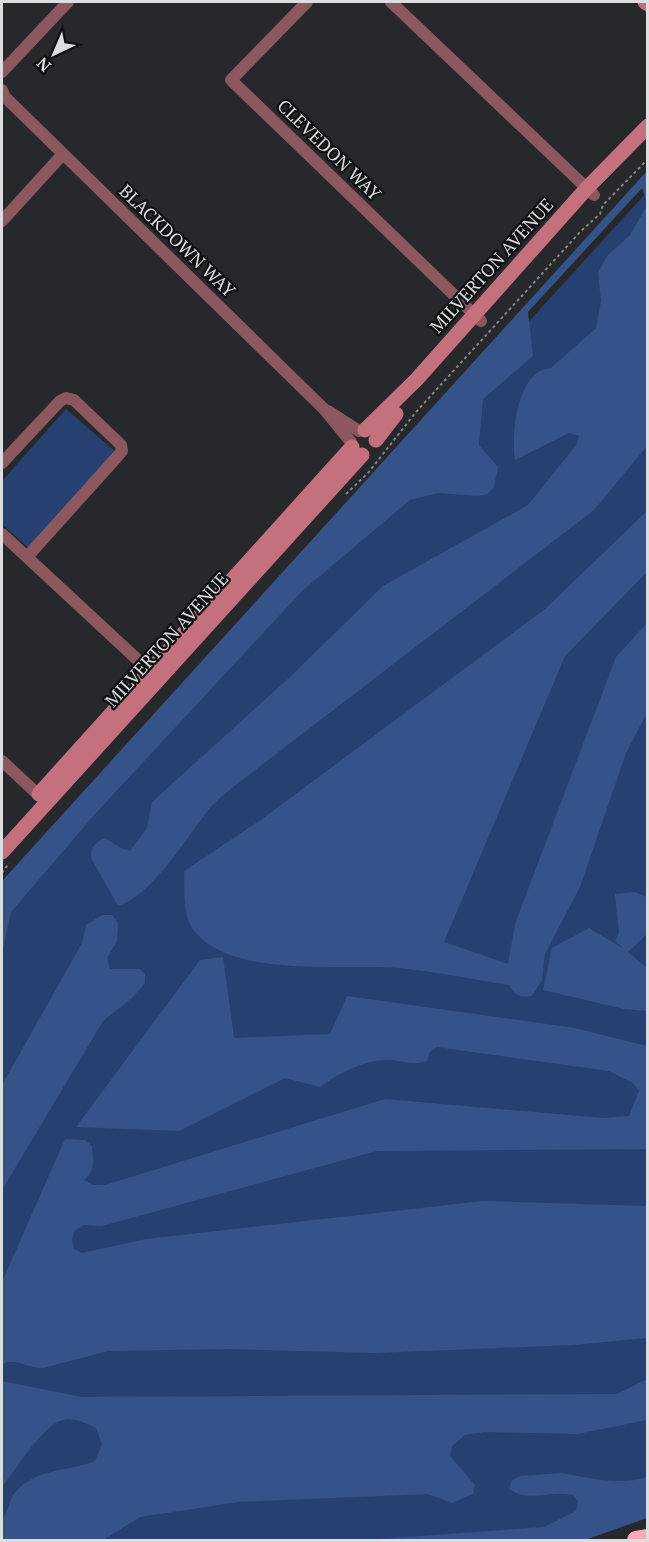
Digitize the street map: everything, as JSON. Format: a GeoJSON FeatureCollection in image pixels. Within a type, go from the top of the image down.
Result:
{"type":"FeatureCollection","features":[{"type":"Feature","properties":{"kind":"highway"},"geometry":{"type":"LineString","coordinates":[[636,1540],[648,1538]]}},
{"type":"Feature","properties":{"kind":"street"},"geometry":{"type":"LineString","coordinates":[[2,72],[68,2]]}},
{"type":"Feature","properties":{"kind":"street","name":"CLEVEDON WAY"},"geometry":{"type":"LineString","coordinates":[[307,2],[231,80],[478,318]]}},
{"type":"Feature","properties":{"kind":"street"},"geometry":{"type":"LineString","coordinates":[[391,2],[591,191]]}},
{"type":"Feature","properties":{"kind":"street","name":"BLACKDOWN WAY"},"geometry":{"type":"LineString","coordinates":[[3,94],[324,409],[361,441]]}},
{"type":"Feature","properties":{"kind":"street","name":"MILVERTON AVENUE"},"geometry":{"type":"LineString","coordinates":[[2,837],[42,798],[154,675],[361,441],[417,379],[478,318],[648,126]]}},
{"type":"Feature","properties":{"kind":"street","name":"MILVERTON AVENUE"},"geometry":{"type":"LineString","coordinates":[[591,191],[648,139]]}},
{"type":"Feature","properties":{"kind":"street"},"geometry":{"type":"LineString","coordinates":[[2,221],[63,154]]}},
{"type":"Feature","properties":{"kind":"street"},"geometry":{"type":"LineString","coordinates":[[2,463],[60,401],[66,398],[74,400],[121,445],[122,451],[117,457],[27,557]]}},
{"type":"Feature","properties":{"kind":"street"},"geometry":{"type":"LineString","coordinates":[[2,534],[154,675]]}},
{"type":"Feature","properties":{"kind":"street"},"geometry":{"type":"LineString","coordinates":[[2,761],[42,798]]}},
{"type":"Feature","properties":{"kind":"street","name":"MILVERTON AVENUE"},"geometry":{"type":"LineString","coordinates":[[2,852],[42,798]]}},
{"type":"Feature","properties":{"kind":"shaded area"},"geometry":{"type":"Polygon","coordinates":[[[647,171],[647,202],[642,188],[528,312],[533,356],[483,399],[479,445],[498,467],[494,487],[488,494],[478,496],[438,493],[410,500],[302,591],[95,814],[11,912],[2,953],[2,881],[647,171]]]}},
{"type":"Feature","properties":{"kind":"shaded area"},"geometry":{"type":"Polygon","coordinates":[[[647,192],[647,1504],[545,1540],[2,1540],[2,899],[647,192]]]}},
{"type":"Feature","properties":{"kind":"shaded area"},"geometry":{"type":"Polygon","coordinates":[[[647,206],[647,446],[594,510],[222,796],[209,809],[155,879],[143,891],[118,906],[91,858],[96,843],[105,838],[130,851],[147,828],[152,802],[290,677],[383,586],[528,505],[577,444],[579,436],[569,433],[515,460],[514,435],[519,405],[530,379],[540,371],[551,368],[596,328],[601,301],[598,273],[607,256],[630,235],[647,206]]]}},
{"type":"Feature","properties":{"kind":"shaded area"},"geometry":{"type":"Polygon","coordinates":[[[66,409],[117,453],[32,551],[2,524],[2,481],[66,409]]]}},
{"type":"Feature","properties":{"kind":"shaded area"},"geometry":{"type":"Polygon","coordinates":[[[647,511],[647,572],[565,656],[444,942],[508,964],[515,924],[616,657],[647,623],[647,713],[626,753],[580,887],[545,954],[542,980],[532,996],[518,995],[509,985],[400,968],[290,966],[260,962],[233,956],[210,945],[193,929],[187,916],[184,871],[262,819],[545,609],[647,511]]]}},
{"type":"Feature","properties":{"kind":"shaded area"},"geometry":{"type":"Polygon","coordinates":[[[634,892],[647,897],[647,934],[628,952],[647,968],[647,1011],[624,1009],[543,990],[552,948],[589,928],[624,949],[615,941],[619,933],[615,894],[634,892]]]}},
{"type":"Feature","properties":{"kind":"shaded area"},"geometry":{"type":"Polygon","coordinates":[[[102,915],[112,915],[118,923],[117,941],[107,958],[110,969],[139,969],[145,974],[145,983],[132,998],[103,1021],[2,1190],[2,1085],[82,943],[86,925],[102,915]]]}},
{"type":"Feature","properties":{"kind":"shaded area"},"geometry":{"type":"Polygon","coordinates":[[[223,957],[234,1038],[330,1034],[347,996],[575,1028],[647,1046],[647,1149],[377,1151],[102,1226],[84,1225],[75,1230],[72,1239],[74,1249],[82,1253],[146,1239],[483,1201],[647,1206],[647,1338],[573,1345],[375,1353],[227,1349],[108,1351],[43,1368],[18,1362],[2,1364],[2,1282],[65,1139],[85,1140],[92,1146],[92,1169],[84,1180],[93,1185],[105,1185],[385,1099],[603,1118],[629,1116],[639,1091],[633,1083],[609,1071],[437,1047],[430,1052],[427,1061],[409,1063],[381,1060],[362,1064],[320,1087],[285,1078],[179,1131],[76,1127],[200,960],[223,957]]]}},
{"type":"Feature","properties":{"kind":"shaded area"},"geometry":{"type":"Polygon","coordinates":[[[647,1379],[647,1420],[577,1434],[484,1432],[465,1435],[452,1446],[450,1456],[475,1485],[473,1494],[452,1503],[428,1494],[238,1502],[140,1517],[103,1540],[2,1540],[2,1519],[12,1497],[22,1486],[41,1475],[95,1461],[102,1444],[96,1428],[74,1420],[60,1421],[37,1441],[2,1487],[2,1381],[82,1397],[617,1394],[647,1379]]]}},
{"type":"Feature","properties":{"kind":"shaded area"},"geometry":{"type":"Polygon","coordinates":[[[562,1473],[615,1481],[647,1477],[647,1518],[585,1540],[365,1540],[544,1527],[576,1511],[578,1502],[573,1495],[532,1496],[517,1493],[509,1489],[512,1480],[521,1476],[562,1473]]]}}]}
